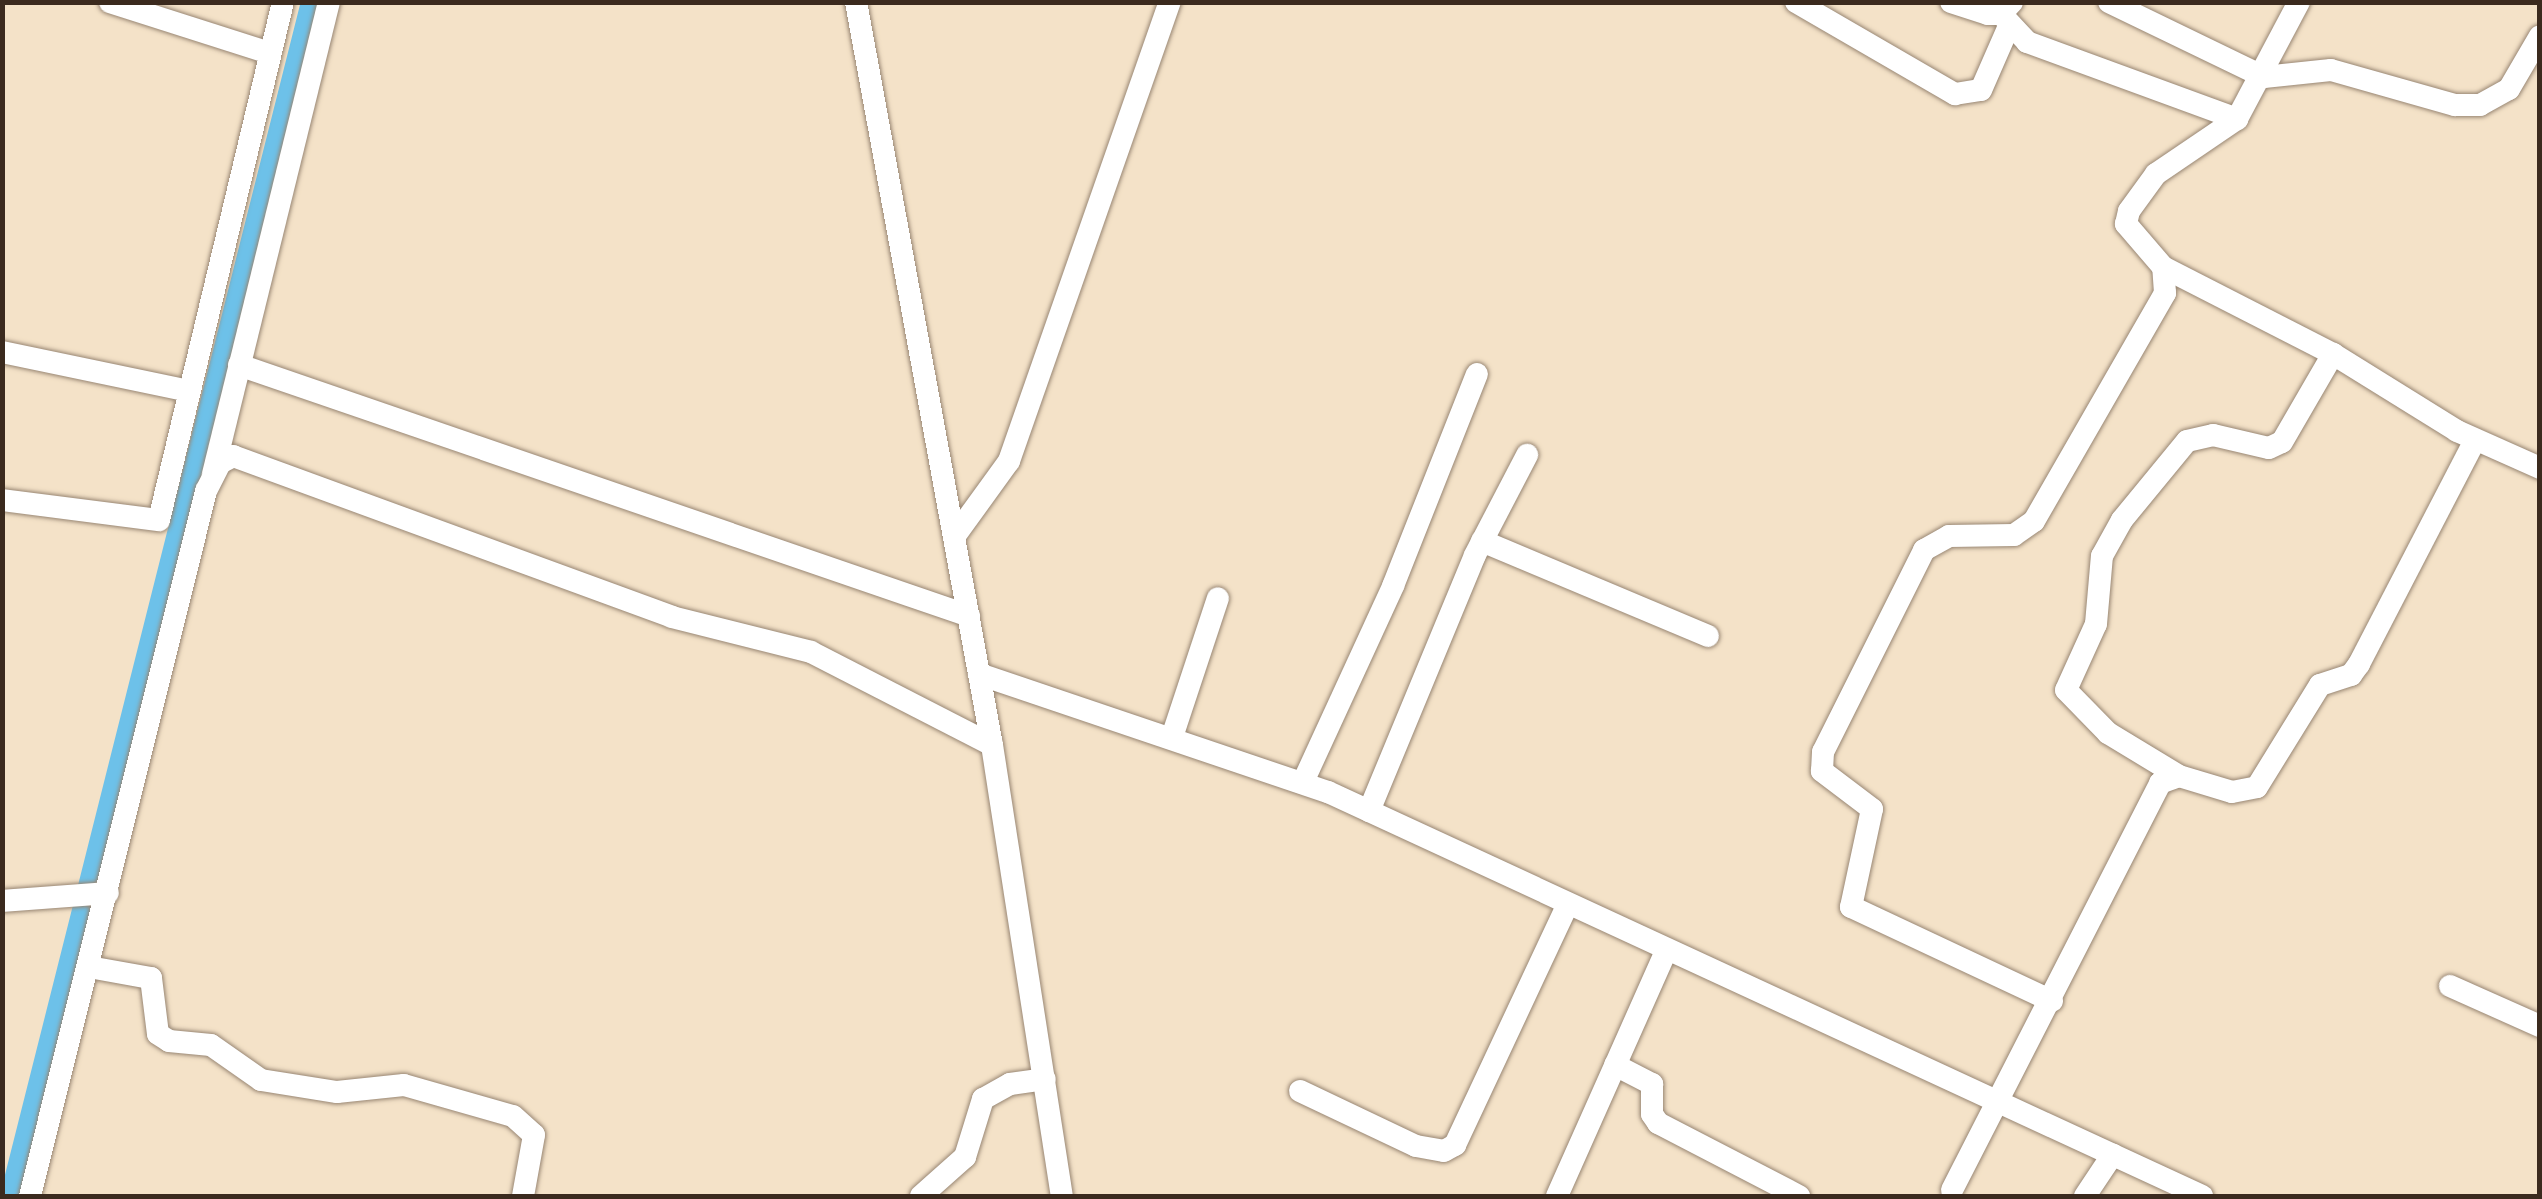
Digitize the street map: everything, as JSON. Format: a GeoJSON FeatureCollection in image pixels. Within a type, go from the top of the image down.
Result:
{"type":"FeatureCollection","features":[{"type":"Feature","properties":{"kind":"street"},"geometry":{"type":"LineString","coordinates":[[110,2],[270,52]]}},
{"type":"Feature","properties":{"kind":"street"},"geometry":{"type":"LineString","coordinates":[[160,520],[283,2]]}},
{"type":"Feature","properties":{"kind":"street"},"geometry":{"type":"LineString","coordinates":[[30,1196],[89,968],[98,894],[212,474],[329,2]]}},
{"type":"Feature","properties":{"kind":"street"},"geometry":{"type":"LineString","coordinates":[[856,2],[992,745],[1062,1196]]}},
{"type":"Feature","properties":{"kind":"street"},"geometry":{"type":"LineString","coordinates":[[954,537],[1010,460],[1170,2]]}},
{"type":"Feature","properties":{"kind":"street"},"geometry":{"type":"LineString","coordinates":[[1796,2],[1955,94],[1981,90],[2008,14]]}},
{"type":"Feature","properties":{"kind":"street"},"geometry":{"type":"LineString","coordinates":[[1950,2],[2008,14],[2044,49],[2238,119]]}},
{"type":"Feature","properties":{"kind":"street"},"geometry":{"type":"LineString","coordinates":[[2109,2],[2264,77],[2332,70],[2438,102],[2480,105],[2510,89],[2540,36]]}},
{"type":"Feature","properties":{"kind":"street"},"geometry":{"type":"LineString","coordinates":[[2299,2],[2264,77],[2238,119],[2156,174],[2129,211],[2126,224],[2133,237],[2163,268],[2333,354],[2475,440],[2540,468]]}},
{"type":"Feature","properties":{"kind":"street"},"geometry":{"type":"LineString","coordinates":[[2052,1002],[1851,907],[1872,809],[1822,770],[1823,752],[1924,550],[1948,536],[2014,535],[2034,520],[2165,293],[2163,268]]}},
{"type":"Feature","properties":{"kind":"street"},"geometry":{"type":"LineString","coordinates":[[2,352],[188,391]]}},
{"type":"Feature","properties":{"kind":"street"},"geometry":{"type":"LineString","coordinates":[[2333,354],[2282,442],[2270,448],[2212,435],[2187,441],[2122,520],[2102,556],[2096,624],[2066,690],[2108,733],[2179,776],[2232,792],[2257,787],[2320,686],[2351,675],[2359,664],[2475,440]]}},
{"type":"Feature","properties":{"kind":"street"},"geometry":{"type":"LineString","coordinates":[[239,365],[968,616]]}},
{"type":"Feature","properties":{"kind":"street"},"geometry":{"type":"LineString","coordinates":[[1303,782],[1393,586],[1476,374]]}},
{"type":"Feature","properties":{"kind":"street"},"geometry":{"type":"LineString","coordinates":[[1369,811],[1482,542],[1527,455]]}},
{"type":"Feature","properties":{"kind":"street"},"geometry":{"type":"LineString","coordinates":[[212,474],[234,456],[248,459],[657,611],[784,642],[992,745]]}},
{"type":"Feature","properties":{"kind":"street"},"geometry":{"type":"LineString","coordinates":[[2,500],[160,520],[196,529]]}},
{"type":"Feature","properties":{"kind":"street"},"geometry":{"type":"LineString","coordinates":[[1482,542],[1708,636]]}},
{"type":"Feature","properties":{"kind":"street"},"geometry":{"type":"LineString","coordinates":[[1172,737],[1218,598]]}},
{"type":"Feature","properties":{"kind":"street"},"geometry":{"type":"LineString","coordinates":[[979,674],[1303,782],[2202,1196]]}},
{"type":"Feature","properties":{"kind":"street"},"geometry":{"type":"LineString","coordinates":[[1952,1190],[1996,1098],[2052,1002],[2152,797],[2160,783],[2179,776]]}},
{"type":"Feature","properties":{"kind":"street"},"geometry":{"type":"LineString","coordinates":[[2,901],[98,894]]}},
{"type":"Feature","properties":{"kind":"street"},"geometry":{"type":"LineString","coordinates":[[1300,1091],[1416,1146],[1444,1151],[1455,1145],[1568,904]]}},
{"type":"Feature","properties":{"kind":"street"},"geometry":{"type":"LineString","coordinates":[[1557,1196],[1666,949]]}},
{"type":"Feature","properties":{"kind":"street"},"geometry":{"type":"LineString","coordinates":[[89,968],[151,978],[158,1034],[169,1042],[211,1045],[261,1080],[337,1092],[404,1085],[513,1116],[534,1135],[523,1196]]}},
{"type":"Feature","properties":{"kind":"street"},"geometry":{"type":"LineString","coordinates":[[2450,986],[2540,1026]]}},
{"type":"Feature","properties":{"kind":"street"},"geometry":{"type":"LineString","coordinates":[[1615,1065],[1652,1084],[1652,1114],[1658,1124],[1800,1196]]}},
{"type":"Feature","properties":{"kind":"street"},"geometry":{"type":"LineString","coordinates":[[921,1196],[965,1157],[982,1099],[1010,1084],[1045,1079]]}},
{"type":"Feature","properties":{"kind":"street"},"geometry":{"type":"LineString","coordinates":[[2085,1196],[2113,1154]]}},
{"type":"Feature","properties":{"kind":"waterway"},"geometry":{"type":"LineString","coordinates":[[11,1196],[312,2]]}}]}
